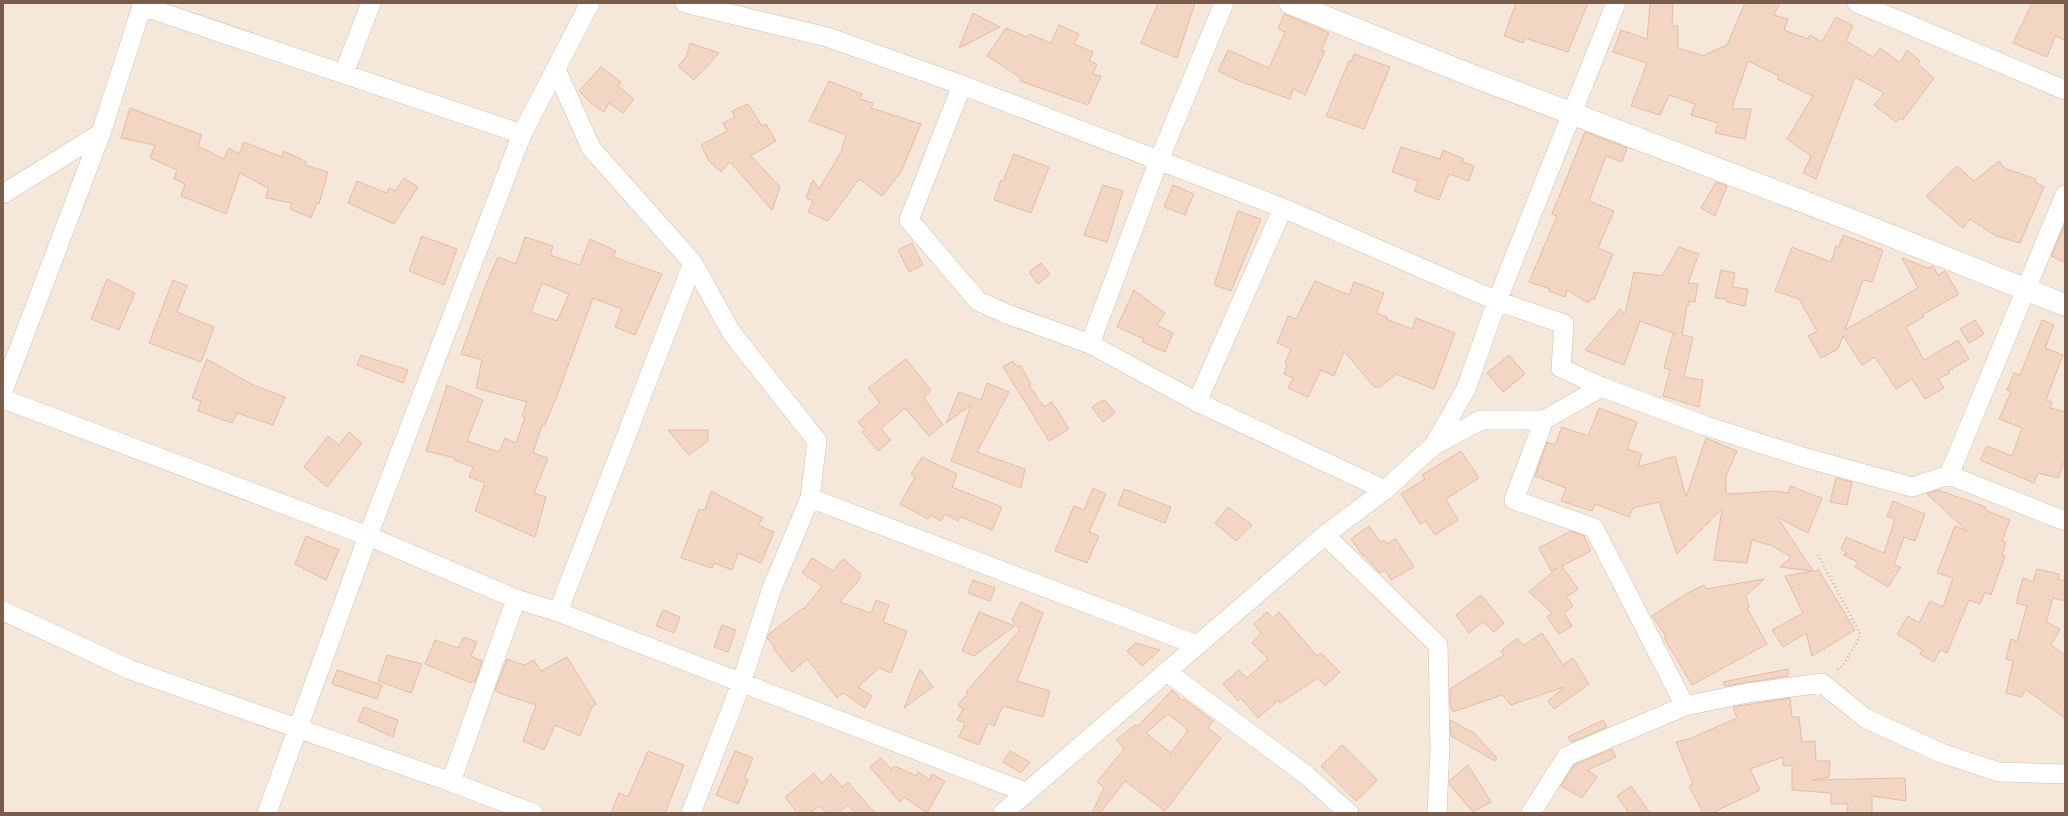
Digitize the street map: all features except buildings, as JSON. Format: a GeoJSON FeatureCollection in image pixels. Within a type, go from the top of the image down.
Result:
{"type":"FeatureCollection","features":[{"type":"Feature","properties":{"kind":"street"},"geometry":{"type":"LineString","coordinates":[[344,73],[371,3]]}},
{"type":"Feature","properties":{"kind":"street"},"geometry":{"type":"LineString","coordinates":[[267,813],[368,536],[522,134],[590,3]]}},
{"type":"Feature","properties":{"kind":"street"},"geometry":{"type":"LineString","coordinates":[[685,3],[827,37],[962,85],[1283,208],[1497,301],[1564,324],[1561,368],[1602,387],[1706,426],[1806,458],[1912,487],[1949,475],[2065,521]]}},
{"type":"Feature","properties":{"kind":"street"},"geometry":{"type":"LineString","coordinates":[[1090,344],[1159,160],[1224,3]]}},
{"type":"Feature","properties":{"kind":"street"},"geometry":{"type":"LineString","coordinates":[[1290,3],[2065,305]]}},
{"type":"Feature","properties":{"kind":"street"},"geometry":{"type":"LineString","coordinates":[[1434,445],[1466,389],[1497,301],[1616,3]]}},
{"type":"Feature","properties":{"kind":"street"},"geometry":{"type":"LineString","coordinates":[[1857,3],[2065,90]]}},
{"type":"Feature","properties":{"kind":"street"},"geometry":{"type":"LineString","coordinates":[[3,391],[101,133],[143,4],[522,134]]}},
{"type":"Feature","properties":{"kind":"street"},"geometry":{"type":"LineString","coordinates":[[556,69],[591,148],[693,263],[730,332],[817,441],[810,498],[772,588],[741,684],[691,813]]}},
{"type":"Feature","properties":{"kind":"street"},"geometry":{"type":"LineString","coordinates":[[962,85],[909,220],[978,301],[1007,314],[1090,344],[1197,402],[1385,490]]}},
{"type":"Feature","properties":{"kind":"street"},"geometry":{"type":"LineString","coordinates":[[3,194],[101,133]]}},
{"type":"Feature","properties":{"kind":"street"},"geometry":{"type":"LineString","coordinates":[[1949,475],[2065,195]]}},
{"type":"Feature","properties":{"kind":"street"},"geometry":{"type":"LineString","coordinates":[[1197,402],[1283,208]]}},
{"type":"Feature","properties":{"kind":"street"},"geometry":{"type":"LineString","coordinates":[[558,612],[693,263]]}},
{"type":"Feature","properties":{"kind":"street"},"geometry":{"type":"LineString","coordinates":[[1003,813],[1025,792],[1167,672],[1325,535],[1385,490],[1434,445],[1481,420],[1544,420],[1602,387]]}},
{"type":"Feature","properties":{"kind":"street"},"geometry":{"type":"LineString","coordinates":[[3,399],[368,536],[516,599],[558,612],[741,684],[1025,792]]}},
{"type":"Feature","properties":{"kind":"street"},"geometry":{"type":"LineString","coordinates":[[1544,420],[1514,500],[1594,528],[1685,706]]}},
{"type":"Feature","properties":{"kind":"street"},"geometry":{"type":"LineString","coordinates":[[810,498],[1197,645]]}},
{"type":"Feature","properties":{"kind":"street"},"geometry":{"type":"LineString","coordinates":[[1325,535],[1438,645],[1440,747],[1437,813]]}},
{"type":"Feature","properties":{"kind":"street"},"geometry":{"type":"LineString","coordinates":[[451,782],[516,599]]}},
{"type":"Feature","properties":{"kind":"street"},"geometry":{"type":"LineString","coordinates":[[3,611],[131,670],[451,782],[533,813]]}},
{"type":"Feature","properties":{"kind":"street"},"geometry":{"type":"LineString","coordinates":[[1167,672],[1306,774],[1349,813]]}},
{"type":"Feature","properties":{"kind":"street"},"geometry":{"type":"LineString","coordinates":[[1531,813],[1566,756],[1685,706],[1747,692],[1822,683],[1865,718],[1941,753],[1999,772],[2065,774]]}},
{"type":"Feature","properties":{"kind":"path"},"geometry":{"type":"LineString","coordinates":[[1818,555],[1861,635],[1844,664],[1822,683]]}},
{"type":"Feature","properties":{"kind":"shaded area"},"geometry":{"type":"Polygon","coordinates":[[[3,3],[2065,3],[2065,813],[3,813],[3,3]]]}}]}
